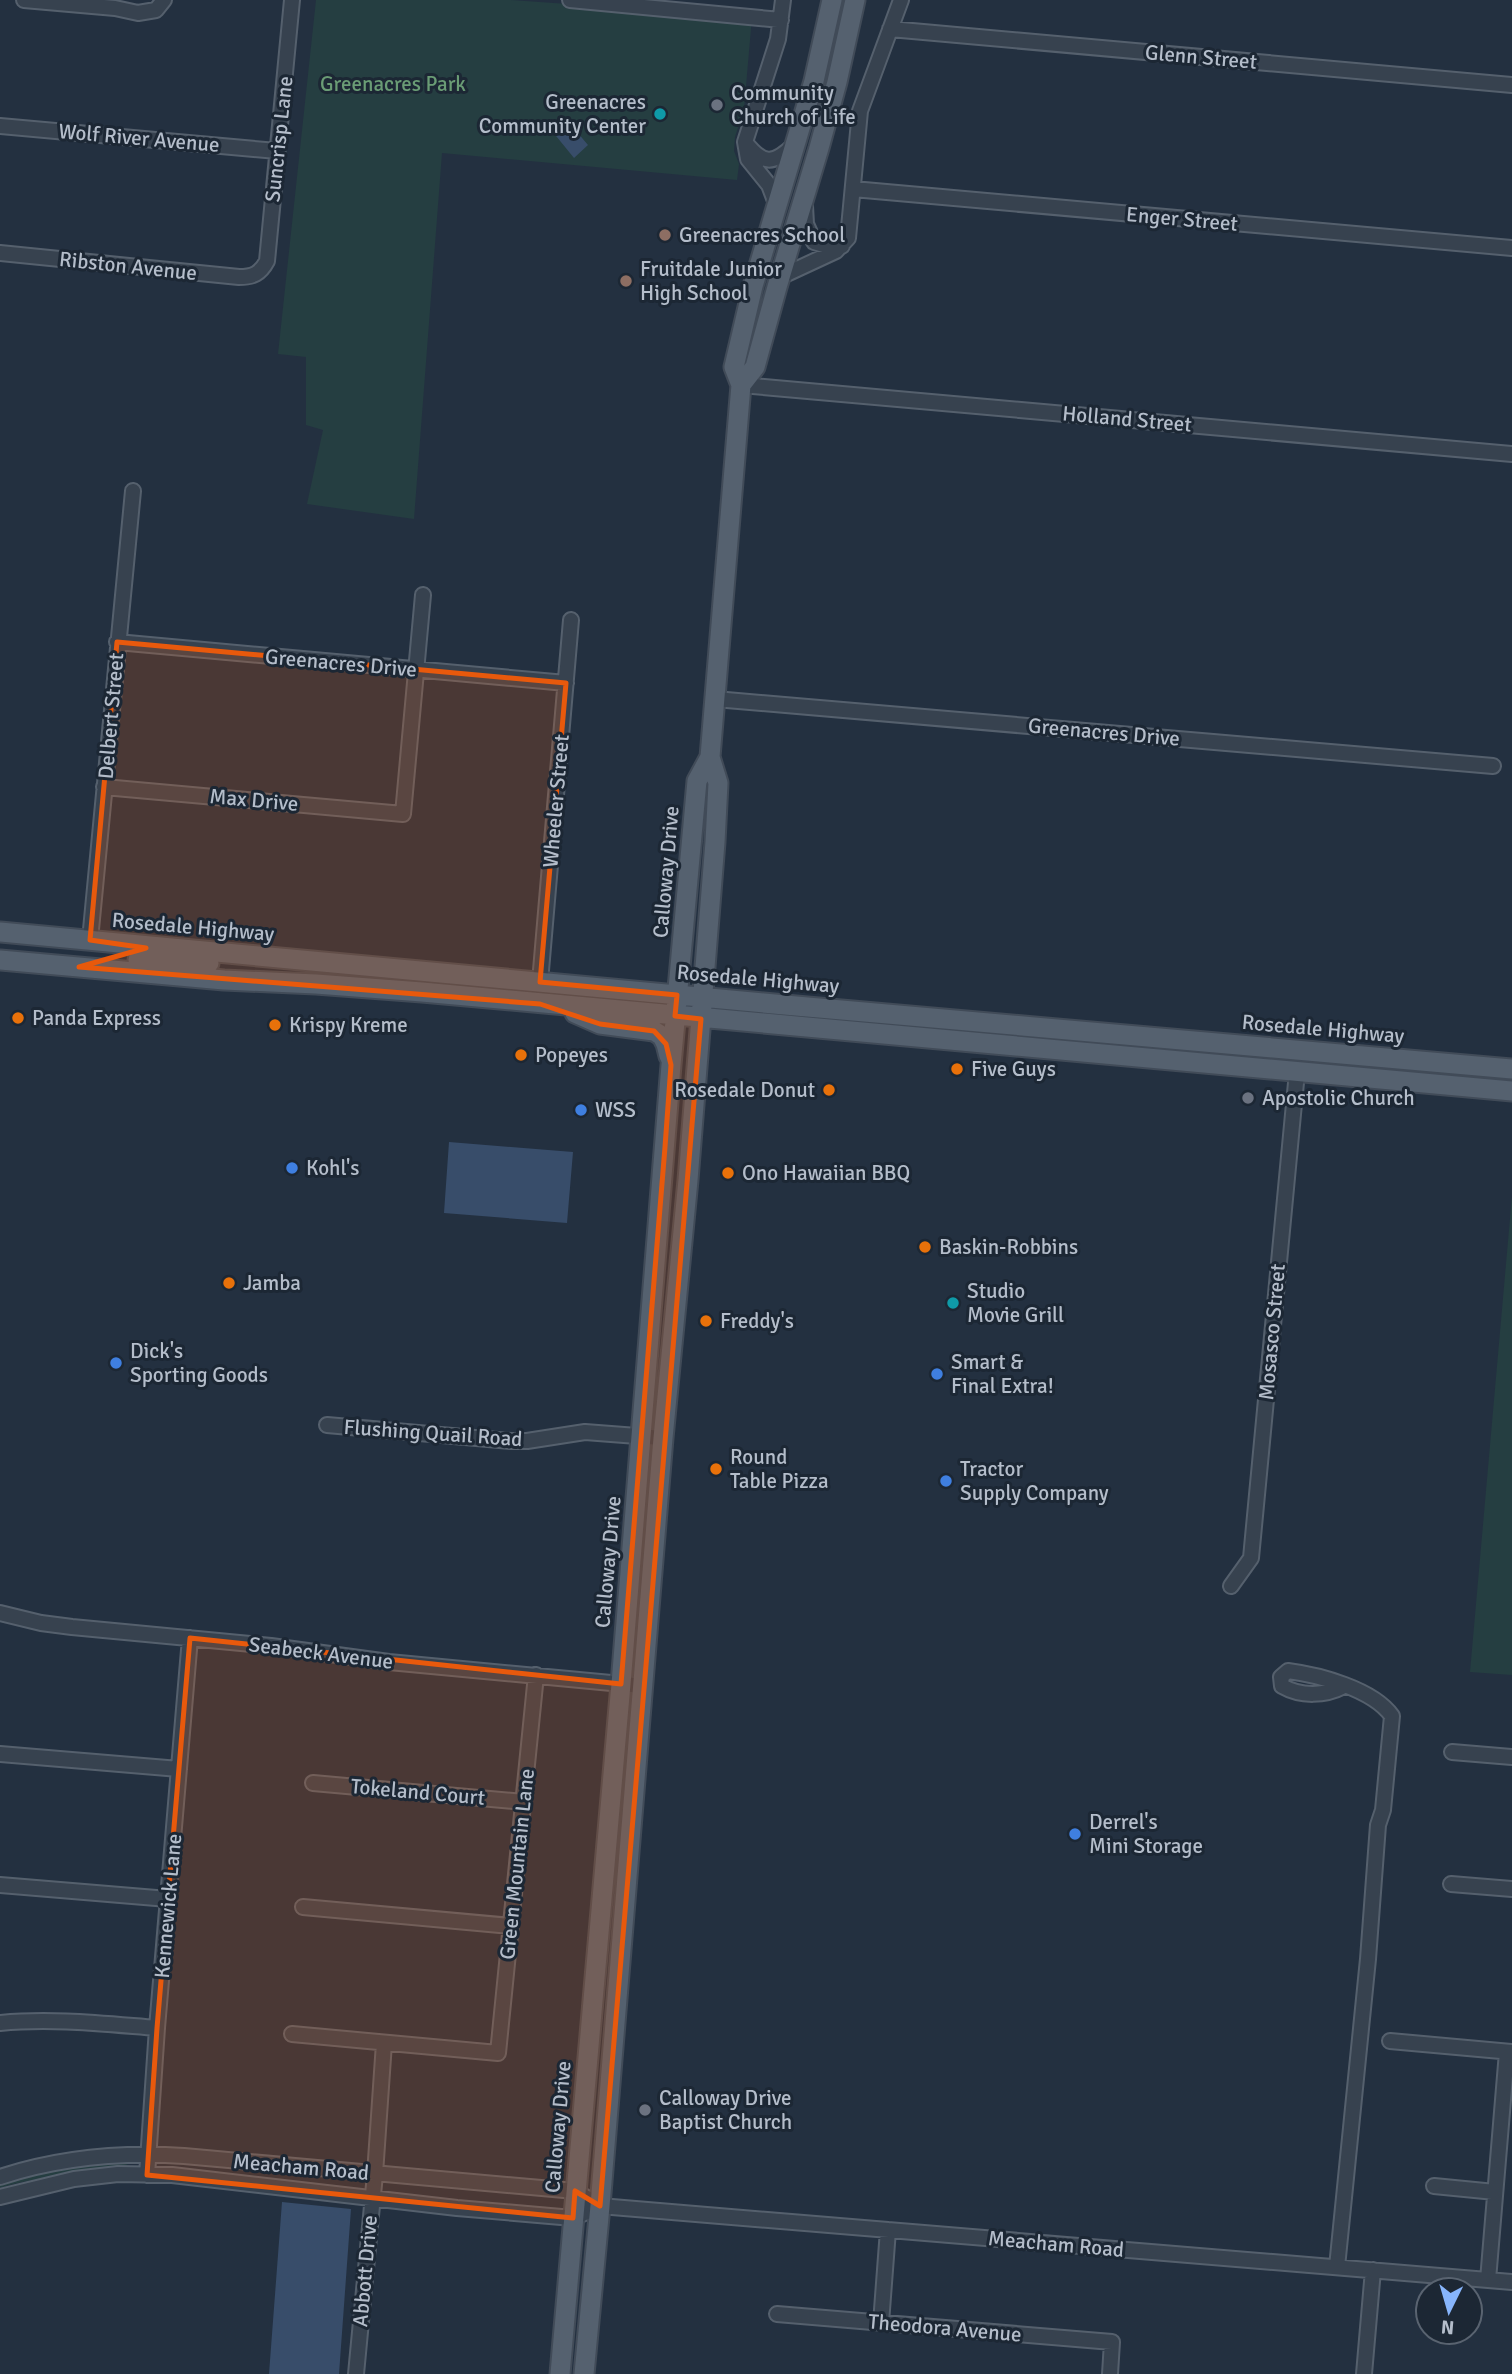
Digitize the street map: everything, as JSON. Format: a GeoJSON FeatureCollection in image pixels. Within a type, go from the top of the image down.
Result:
{"type":"FeatureCollection","features":[{"type":"Feature","properties":{"kind":"main road","name":"Calloway Drive"},"geometry":{"type":"LineString","coordinates":[[583,2374],[600,2206],[663,1438],[701,1019],[718,783],[710,757],[741,385],[734,367],[753,286],[814,81],[832,0]]}},
{"type":"Feature","properties":{"kind":"main road","name":"Calloway Drive"},"geometry":{"type":"LineString","coordinates":[[741,385],[755,367],[837,82],[855,0]]}},
{"type":"Feature","properties":{"kind":"main road","name":"Calloway Drive"},"geometry":{"type":"LineString","coordinates":[[560,2374],[621,1684],[675,1016],[697,781],[710,757]]}},
{"type":"Feature","properties":{"kind":"main road","name":"Rosedale Highway"},"geometry":{"type":"LineString","coordinates":[[0,932],[702,998],[1512,1069]]}},
{"type":"Feature","properties":{"kind":"main road"},"geometry":{"type":"LineString","coordinates":[[79,967],[105,960],[126,959],[204,964],[218,962],[231,953]]}},
{"type":"Feature","properties":{"kind":"main road"},"geometry":{"type":"LineString","coordinates":[[0,960],[224,980],[422,992],[1512,1091]]}},
{"type":"Feature","properties":{"kind":"main road"},"geometry":{"type":"LineString","coordinates":[[540,1004],[571,1012],[600,1024],[654,1031],[662,1036],[671,1065]]}},
{"type":"Feature","properties":{"kind":"main road"},"geometry":{"type":"LineString","coordinates":[[962,1041],[995,1036],[1055,1040],[1061,1039],[1067,1029]]}},
{"type":"Feature","properties":{"kind":"main road"},"geometry":{"type":"LineString","coordinates":[[1069,1051],[1077,1044],[1086,1042],[1212,1053],[1282,1049]]}},
{"type":"Feature","properties":{"kind":"main road"},"geometry":{"type":"LineString","coordinates":[[1486,1089],[1512,1085]]}},
{"type":"Feature","properties":{"kind":"main road"},"geometry":{"type":"LineString","coordinates":[[658,1239],[666,1252],[668,1263],[663,1314],[672,1349]]}},
{"type":"Feature","properties":{"kind":"main road"},"geometry":{"type":"LineString","coordinates":[[611,1802],[619,1831],[616,1890],[624,1898]]}},
{"type":"Feature","properties":{"kind":"main road"},"geometry":{"type":"LineString","coordinates":[[603,1892],[610,1923],[607,1967],[609,1980],[617,1989]]}},
{"type":"Feature","properties":{"kind":"street"},"geometry":{"type":"LineString","coordinates":[[24,0],[115,8],[138,13],[160,5]]}},
{"type":"Feature","properties":{"kind":"street","name":"Suncrisp Lane"},"geometry":{"type":"LineString","coordinates":[[256,274],[263,269],[267,261],[292,0]]}},
{"type":"Feature","properties":{"kind":"street"},"geometry":{"type":"LineString","coordinates":[[570,0],[693,6],[781,20]]}},
{"type":"Feature","properties":{"kind":"street"},"geometry":{"type":"LineString","coordinates":[[777,206],[769,185],[748,159],[745,142],[778,39],[783,0]]}},
{"type":"Feature","properties":{"kind":"street"},"geometry":{"type":"LineString","coordinates":[[780,277],[843,246],[849,232],[860,111],[901,0]]}},
{"type":"Feature","properties":{"kind":"street","name":"Glenn Street"},"geometry":{"type":"LineString","coordinates":[[890,29],[1512,85]]}},
{"type":"Feature","properties":{"kind":"street","name":"Wolf River Avenue"},"geometry":{"type":"LineString","coordinates":[[0,126],[277,151]]}},
{"type":"Feature","properties":{"kind":"street"},"geometry":{"type":"LineString","coordinates":[[745,142],[754,154],[768,160],[781,158],[797,142]]}},
{"type":"Feature","properties":{"kind":"street","name":"Enger Street"},"geometry":{"type":"LineString","coordinates":[[853,189],[1512,248]]}},
{"type":"Feature","properties":{"kind":"street"},"geometry":{"type":"LineString","coordinates":[[805,194],[806,224],[814,242],[827,246],[843,246]]}},
{"type":"Feature","properties":{"kind":"street","name":"Ribston Avenue"},"geometry":{"type":"LineString","coordinates":[[0,253],[239,277],[256,274]]}},
{"type":"Feature","properties":{"kind":"street","name":"Holland Street"},"geometry":{"type":"LineString","coordinates":[[741,385],[1512,454]]}},
{"type":"Feature","properties":{"kind":"street","name":"Delbert Street"},"geometry":{"type":"LineString","coordinates":[[90,940],[133,491]]}},
{"type":"Feature","properties":{"kind":"street"},"geometry":{"type":"LineString","coordinates":[[416,669],[423,595]]}},
{"type":"Feature","properties":{"kind":"street","name":"Wheeler Street"},"geometry":{"type":"LineString","coordinates":[[540,982],[571,620]]}},
{"type":"Feature","properties":{"kind":"street","name":"Greenacres Drive"},"geometry":{"type":"LineString","coordinates":[[117,642],[566,683]]}},
{"type":"Feature","properties":{"kind":"street","name":"Max Drive"},"geometry":{"type":"LineString","coordinates":[[104,787],[403,814],[416,669]]}},
{"type":"Feature","properties":{"kind":"street","name":"Greenacres Drive"},"geometry":{"type":"LineString","coordinates":[[715,699],[1493,766]]}},
{"type":"Feature","properties":{"kind":"street","name":"Mosasco Street"},"geometry":{"type":"LineString","coordinates":[[1231,1586],[1251,1559],[1297,1072]]}},
{"type":"Feature","properties":{"kind":"street","name":"Flushing Quail Road"},"geometry":{"type":"LineString","coordinates":[[327,1425],[511,1441],[585,1432],[663,1438]]}},
{"type":"Feature","properties":{"kind":"street","name":"Seabeck Avenue"},"geometry":{"type":"LineString","coordinates":[[0,1613],[72,1627],[271,1646],[389,1662],[643,1686]]}},
{"type":"Feature","properties":{"kind":"street","name":"Kennewick Lane"},"geometry":{"type":"LineString","coordinates":[[147,2175],[190,1638]]}},
{"type":"Feature","properties":{"kind":"street","name":"Green Mountain Lane"},"geometry":{"type":"LineString","coordinates":[[384,2043],[498,2053],[536,1675]]}},
{"type":"Feature","properties":{"kind":"street"},"geometry":{"type":"LineString","coordinates":[[1337,2267],[1378,1825],[1383,1810],[1392,1716],[1385,1707],[1368,1695],[1344,1686]]}},
{"type":"Feature","properties":{"kind":"street"},"geometry":{"type":"LineString","coordinates":[[1451,1752],[1512,1757]]}},
{"type":"Feature","properties":{"kind":"street"},"geometry":{"type":"LineString","coordinates":[[0,1754],[179,1769]]}},
{"type":"Feature","properties":{"kind":"street","name":"Tokeland Court"},"geometry":{"type":"LineString","coordinates":[[313,1783],[524,1802]]}},
{"type":"Feature","properties":{"kind":"street"},"geometry":{"type":"LineString","coordinates":[[1451,1884],[1512,1889]]}},
{"type":"Feature","properties":{"kind":"street"},"geometry":{"type":"LineString","coordinates":[[0,1885],[168,1899]]}},
{"type":"Feature","properties":{"kind":"street"},"geometry":{"type":"LineString","coordinates":[[303,1908],[511,1926]]}},
{"type":"Feature","properties":{"kind":"street"},"geometry":{"type":"LineString","coordinates":[[0,2024],[48,2021],[157,2028]]}},
{"type":"Feature","properties":{"kind":"street"},"geometry":{"type":"LineString","coordinates":[[292,2034],[384,2043]]}},
{"type":"Feature","properties":{"kind":"street"},"geometry":{"type":"LineString","coordinates":[[1390,2041],[1509,2052],[1488,2280]]}},
{"type":"Feature","properties":{"kind":"street","name":"Abbott Drive"},"geometry":{"type":"LineString","coordinates":[[355,2374],[384,2043]]}},
{"type":"Feature","properties":{"kind":"street","name":"Meacham Road"},"geometry":{"type":"LineString","coordinates":[[0,2177],[27,2168],[78,2158],[148,2154],[575,2191],[600,2206],[1512,2282]]}},
{"type":"Feature","properties":{"kind":"street","name":"Meacham Road"},"geometry":{"type":"LineString","coordinates":[[0,2197],[74,2179],[118,2174],[204,2178],[457,2208],[573,2218],[600,2206]]}},
{"type":"Feature","properties":{"kind":"street"},"geometry":{"type":"LineString","coordinates":[[1434,2186],[1495,2192]]}},
{"type":"Feature","properties":{"kind":"street"},"geometry":{"type":"LineString","coordinates":[[881,2323],[888,2230]]}},
{"type":"Feature","properties":{"kind":"street"},"geometry":{"type":"LineString","coordinates":[[1363,2374],[1373,2270]]}},
{"type":"Feature","properties":{"kind":"street","name":"Theodora Avenue"},"geometry":{"type":"LineString","coordinates":[[777,2314],[1112,2342],[1110,2374]]}},
{"type":"Feature","properties":{"kind":"highlighted area"},"geometry":{"type":"Polygon","coordinates":[[[117,642],[566,683],[540,982],[677,995],[675,1016],[701,1019],[600,2206],[575,2191],[573,2218],[147,2175],[157,2028],[190,1638],[621,1684],[671,1065],[666,1044],[654,1031],[600,1024],[540,1004],[79,967],[146,948],[90,940],[117,642]]]}},
{"type":"Feature","properties":{"kind":"green space","name":"Greenacres Park"},"geometry":{"type":"Polygon","coordinates":[[[316,0],[511,0],[752,17],[744,109],[735,137],[734,151],[739,164],[737,180],[442,153],[414,519],[307,504],[323,430],[306,425],[306,357],[278,354],[316,0]]]}},
{"type":"Feature","properties":{"kind":"green space"},"geometry":{"type":"Polygon","coordinates":[[[1512,1196],[1512,1675],[1470,1672],[1512,1196]]]}},
{"type":"Feature","properties":{"kind":"green space"},"geometry":{"type":"Polygon","coordinates":[[[121,2159],[129,2164],[0,2188],[0,2180],[52,2166],[121,2159]]]}},
{"type":"Feature","properties":{"kind":"water"},"geometry":{"type":"Polygon","coordinates":[[[566,119],[588,145],[574,158],[552,131],[566,119]]]}},
{"type":"Feature","properties":{"kind":"water"},"geometry":{"type":"Polygon","coordinates":[[[449,1142],[573,1152],[567,1223],[444,1213],[449,1142]]]}},
{"type":"Feature","properties":{"kind":"water"},"geometry":{"type":"Polygon","coordinates":[[[282,2202],[351,2209],[339,2374],[269,2374],[282,2202]]]}},
{"type":"Feature","properties":{"kind":"place","name":"Community Church of Life"},"geometry":{"type":"Point","coordinates":[717,105]}},
{"type":"Feature","properties":{"kind":"place","name":"Greenacres Community Center"},"geometry":{"type":"Point","coordinates":[660,114]}},
{"type":"Feature","properties":{"kind":"place","name":"Greenacres School"},"geometry":{"type":"Point","coordinates":[665,235]}},
{"type":"Feature","properties":{"kind":"place","name":"Fruitdale Junior High School"},"geometry":{"type":"Point","coordinates":[626,281]}},
{"type":"Feature","properties":{"kind":"place","name":"Panda Express"},"geometry":{"type":"Point","coordinates":[18,1018]}},
{"type":"Feature","properties":{"kind":"place","name":"Krispy Kreme"},"geometry":{"type":"Point","coordinates":[275,1025]}},
{"type":"Feature","properties":{"kind":"place","name":"Popeyes"},"geometry":{"type":"Point","coordinates":[521,1055]}},
{"type":"Feature","properties":{"kind":"place","name":"Five Guys"},"geometry":{"type":"Point","coordinates":[957,1069]}},
{"type":"Feature","properties":{"kind":"place","name":"Rosedale Donut"},"geometry":{"type":"Point","coordinates":[829,1090]}},
{"type":"Feature","properties":{"kind":"place","name":"Apostolic Church"},"geometry":{"type":"Point","coordinates":[1248,1098]}},
{"type":"Feature","properties":{"kind":"place","name":"WSS"},"geometry":{"type":"Point","coordinates":[581,1110]}},
{"type":"Feature","properties":{"kind":"place","name":"Kohl's"},"geometry":{"type":"Point","coordinates":[292,1168]}},
{"type":"Feature","properties":{"kind":"place","name":"Ono Hawaiian BBQ"},"geometry":{"type":"Point","coordinates":[728,1173]}},
{"type":"Feature","properties":{"kind":"place","name":"Baskin-Robbins"},"geometry":{"type":"Point","coordinates":[925,1247]}},
{"type":"Feature","properties":{"kind":"place","name":"Jamba"},"geometry":{"type":"Point","coordinates":[229,1283]}},
{"type":"Feature","properties":{"kind":"place","name":"Studio Movie Grill"},"geometry":{"type":"Point","coordinates":[953,1303]}},
{"type":"Feature","properties":{"kind":"place","name":"Freddy's"},"geometry":{"type":"Point","coordinates":[706,1321]}},
{"type":"Feature","properties":{"kind":"place","name":"Dick's Sporting Goods"},"geometry":{"type":"Point","coordinates":[116,1363]}},
{"type":"Feature","properties":{"kind":"place","name":"Smart & Final Extra!"},"geometry":{"type":"Point","coordinates":[937,1374]}},
{"type":"Feature","properties":{"kind":"place","name":"Round Table Pizza"},"geometry":{"type":"Point","coordinates":[716,1469]}},
{"type":"Feature","properties":{"kind":"place","name":"Tractor Supply Company"},"geometry":{"type":"Point","coordinates":[946,1481]}},
{"type":"Feature","properties":{"kind":"place","name":"Derrel's Mini Storage"},"geometry":{"type":"Point","coordinates":[1075,1834]}},
{"type":"Feature","properties":{"kind":"place","name":"Calloway Drive Baptist Church"},"geometry":{"type":"Point","coordinates":[645,2110]}}]}
